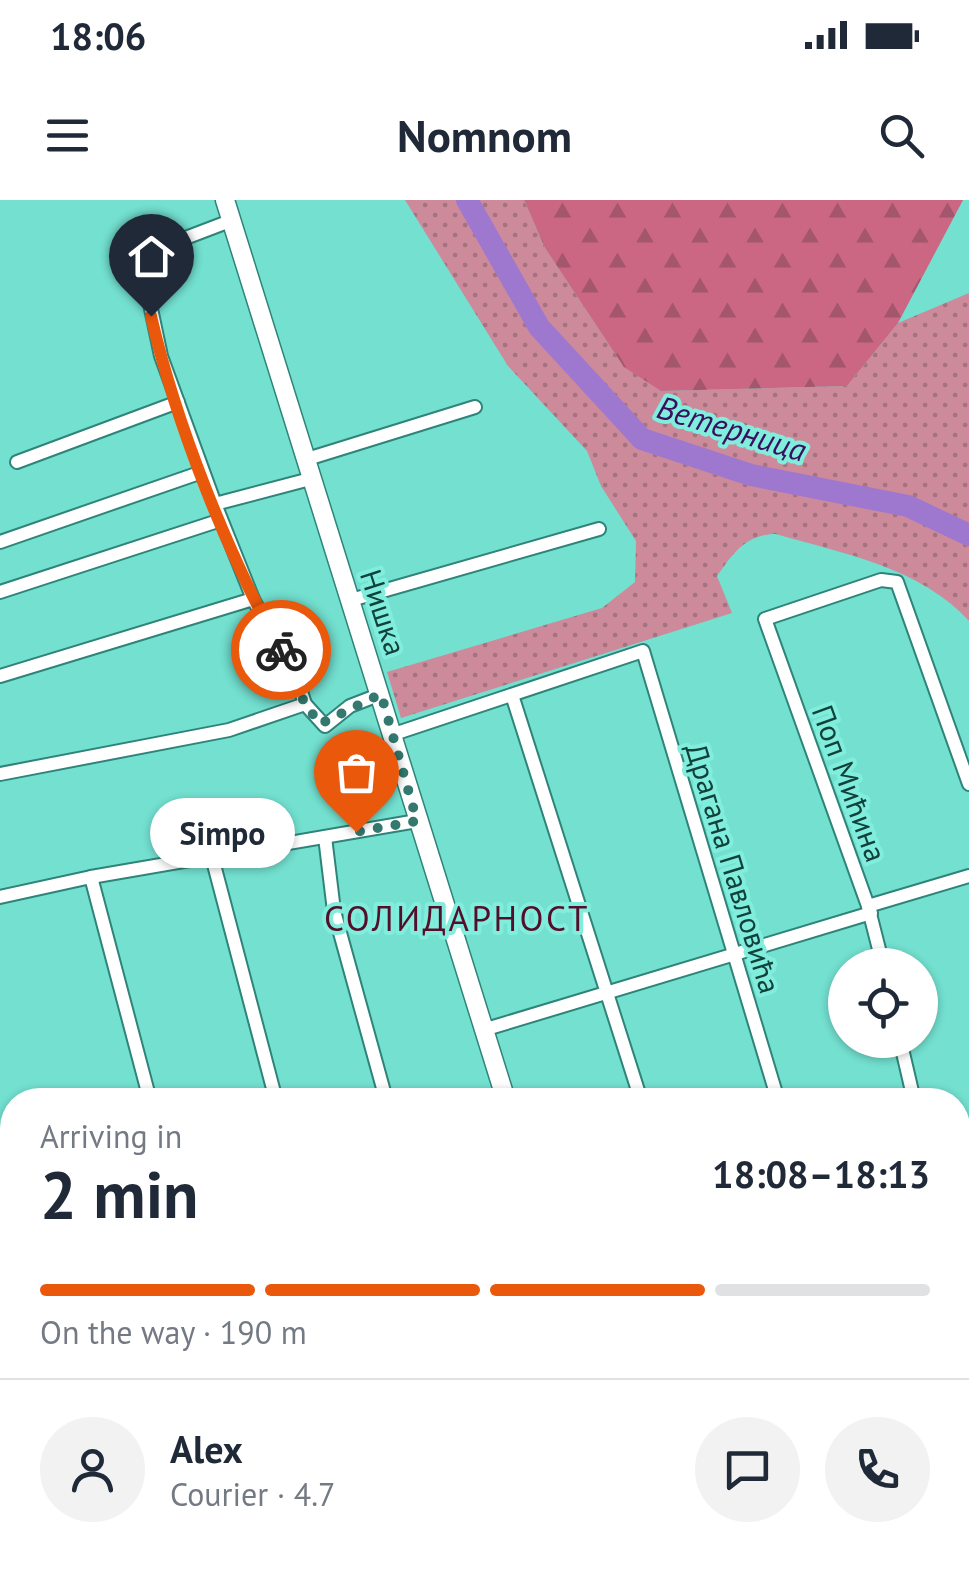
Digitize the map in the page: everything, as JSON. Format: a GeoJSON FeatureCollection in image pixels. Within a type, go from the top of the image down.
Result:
{"type":"FeatureCollection","features":[{"type":"Feature","properties":{"kind":"main road","name":"Нишка"},"geometry":{"type":"LineString","coordinates":[[224,200],[502,1088]]}},
{"type":"Feature","properties":{"kind":"street"},"geometry":{"type":"LineString","coordinates":[[230,220],[154,250],[143,260],[156,339],[202,472],[253,599],[297,678],[305,704],[325,726],[350,706],[381,694]]}},
{"type":"Feature","properties":{"kind":"street"},"geometry":{"type":"LineString","coordinates":[[17,462],[178,402]]}},
{"type":"Feature","properties":{"kind":"street"},"geometry":{"type":"LineString","coordinates":[[304,460],[475,408]]}},
{"type":"Feature","properties":{"kind":"street"},"geometry":{"type":"LineString","coordinates":[[0,542],[202,472]]}},
{"type":"Feature","properties":{"kind":"street"},"geometry":{"type":"LineString","coordinates":[[215,504],[310,479]]}},
{"type":"Feature","properties":{"kind":"street"},"geometry":{"type":"LineString","coordinates":[[0,592],[221,520]]}},
{"type":"Feature","properties":{"kind":"street"},"geometry":{"type":"LineString","coordinates":[[352,600],[599,529]]}},
{"type":"Feature","properties":{"kind":"street","name":"Поп Мићина"},"geometry":{"type":"LineString","coordinates":[[879,948],[869,910],[765,620],[882,580],[897,582],[969,784]]}},
{"type":"Feature","properties":{"kind":"street"},"geometry":{"type":"LineString","coordinates":[[0,676],[253,599]]}},
{"type":"Feature","properties":{"kind":"street","name":"Драгана Павловића"},"geometry":{"type":"LineString","coordinates":[[512,695],[642,651],[774,1088]]}},
{"type":"Feature","properties":{"kind":"street"},"geometry":{"type":"LineString","coordinates":[[394,734],[512,695],[637,1088]]}},
{"type":"Feature","properties":{"kind":"street"},"geometry":{"type":"LineString","coordinates":[[0,774],[229,730],[305,704]]}},
{"type":"Feature","properties":{"kind":"street"},"geometry":{"type":"LineString","coordinates":[[0,897],[91,877],[417,821]]}},
{"type":"Feature","properties":{"kind":"street"},"geometry":{"type":"LineString","coordinates":[[325,837],[334,911],[383,1088]]}},
{"type":"Feature","properties":{"kind":"street"},"geometry":{"type":"LineString","coordinates":[[212,857],[273,1088]]}},
{"type":"Feature","properties":{"kind":"street"},"geometry":{"type":"LineString","coordinates":[[484,1030],[734,956],[969,876]]}},
{"type":"Feature","properties":{"kind":"street"},"geometry":{"type":"LineString","coordinates":[[91,877],[147,1088]]}},
{"type":"Feature","properties":{"kind":"street"},"geometry":{"type":"LineString","coordinates":[[904,1058],[911,1088]]}},
{"type":"Feature","properties":{"kind":"shaded area"},"geometry":{"type":"Polygon","coordinates":[[[405,200],[524,200],[545,248],[621,362],[661,391],[847,386],[898,323],[969,293],[969,621],[928,587],[904,575],[828,548],[776,534],[766,535],[741,546],[717,576],[732,613],[401,718],[387,672],[602,608],[635,582],[636,541],[601,486],[587,451],[508,366],[405,200]]]}},
{"type":"Feature","properties":{"kind":"green space"},"geometry":{"type":"Polygon","coordinates":[[[524,200],[963,200],[898,323],[847,386],[661,391],[624,367],[545,248],[524,200]]]}},
{"type":"Feature","properties":{"kind":"waterway","name":"Ветерница"},"geometry":{"type":"LineString","coordinates":[[467,200],[539,327],[642,439],[751,475],[908,506],[969,535]]}},
{"type":"Feature","properties":{"kind":"way so far"},"geometry":{"type":"LineString","coordinates":[[281,650],[297,678],[305,704],[320,724],[325,726],[350,706],[381,694],[417,821],[356,832]]}},
{"type":"Feature","properties":{"kind":"place","name":"Simpo"},"geometry":{"type":"Point","coordinates":[356,832]}},
{"type":"Feature","properties":{"kind":"district","name":"СОЛИДАРНОСТ"},"geometry":{"type":"Point","coordinates":[457,918]}},
{"type":"Feature","properties":{"kind":"route"},"geometry":{"type":"LineString","coordinates":[[151,316],[202,472],[253,599],[281,650]]}}]}
